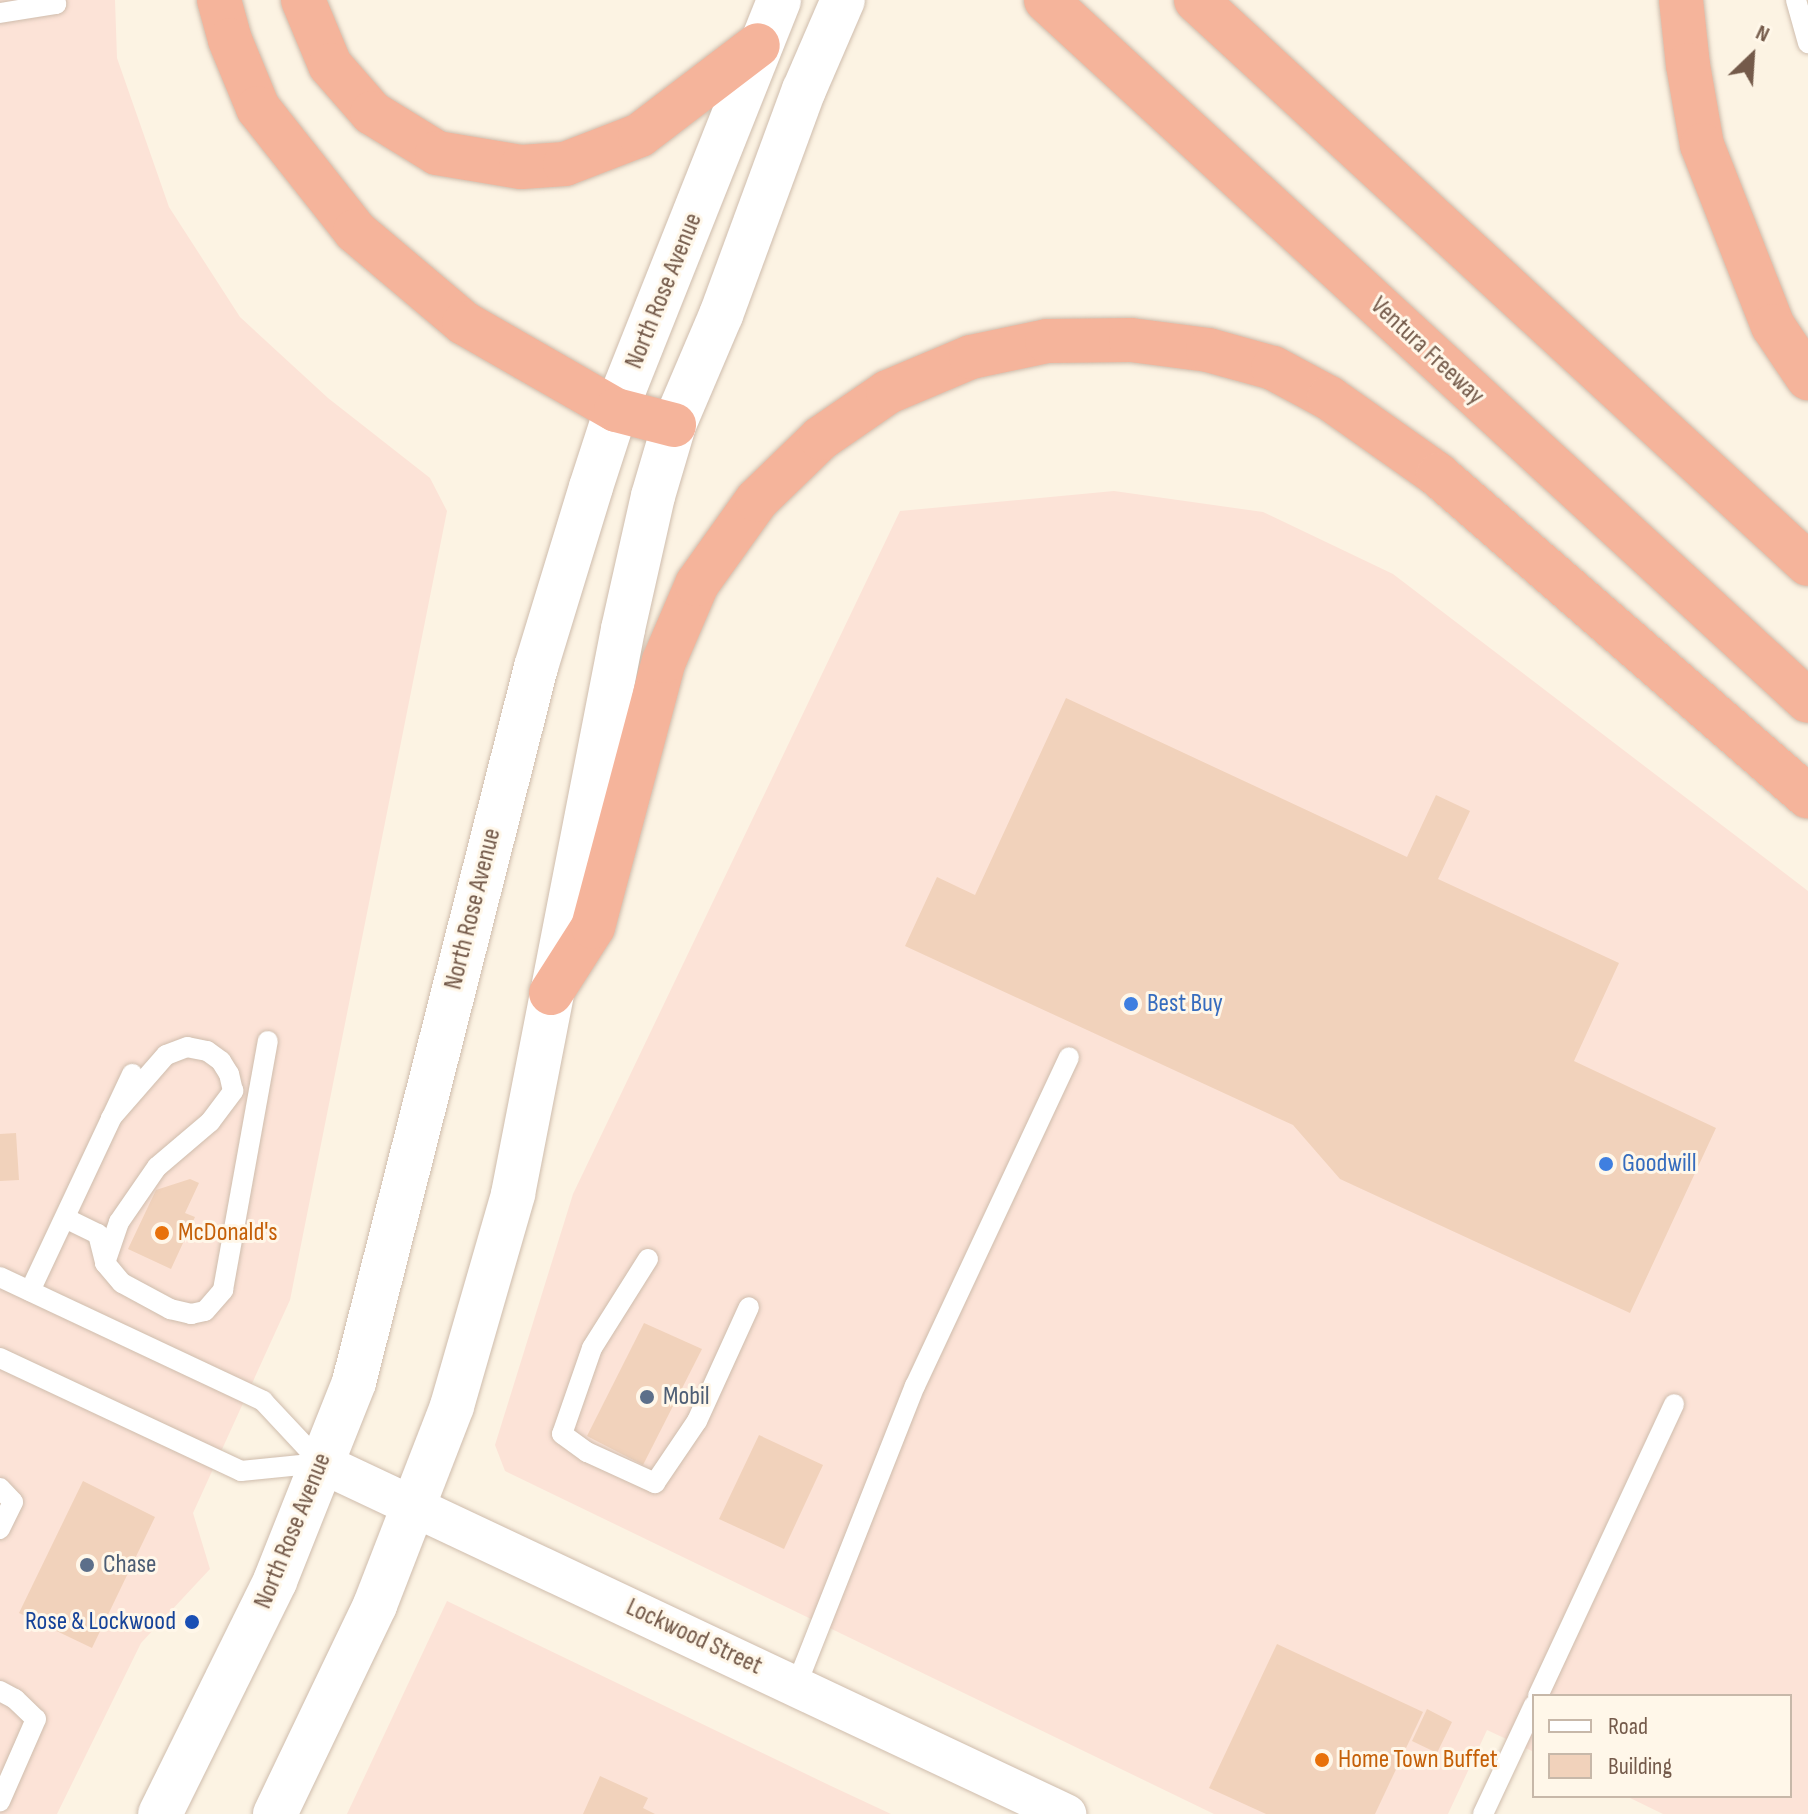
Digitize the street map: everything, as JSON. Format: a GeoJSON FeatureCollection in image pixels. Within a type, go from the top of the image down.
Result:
{"type":"FeatureCollection","features":[{"type":"Feature","properties":{"kind":"highway"},"geometry":{"type":"LineString","coordinates":[[219,0],[230,40],[258,108],[355,231],[464,323],[616,410],[674,425]]}},
{"type":"Feature","properties":{"kind":"highway"},"geometry":{"type":"LineString","coordinates":[[303,0],[330,65],[372,113],[437,153],[475,162],[521,167],[565,164],[640,135],[758,45]]}},
{"type":"Feature","properties":{"kind":"highway","name":"Ventura Freeway"},"geometry":{"type":"LineString","coordinates":[[1046,0],[1808,701]]}},
{"type":"Feature","properties":{"kind":"highway"},"geometry":{"type":"LineString","coordinates":[[1196,0],[1808,564]]}},
{"type":"Feature","properties":{"kind":"highway"},"geometry":{"type":"LineString","coordinates":[[1681,0],[1702,145],[1773,326],[1808,378]]}},
{"type":"Feature","properties":{"kind":"highway"},"geometry":{"type":"LineString","coordinates":[[551,993],[593,927],[664,661],[697,584],[757,500],[821,438],[888,392],[971,357],[1047,341],[1131,340],[1208,350],[1273,368],[1329,398],[1438,475],[1808,797]]}},
{"type":"Feature","properties":{"kind":"main road","name":"North Rose Avenue"},"geometry":{"type":"LineString","coordinates":[[160,1814],[275,1581],[354,1382],[536,667],[616,410],[724,142],[758,45],[779,0]]}},
{"type":"Feature","properties":{"kind":"main road"},"geometry":{"type":"LineString","coordinates":[[275,1814],[375,1605],[452,1406],[513,1194],[623,629],[650,506],[674,425],[721,315],[804,90],[843,0]]}},
{"type":"Feature","properties":{"kind":"street","name":"Lockwood Street"},"geometry":{"type":"LineString","coordinates":[[321,1463],[416,1505],[1066,1814]]}},
{"type":"Feature","properties":{"kind":"lane"},"geometry":{"type":"LineString","coordinates":[[0,13],[56,4],[55,0]]}},
{"type":"Feature","properties":{"kind":"lane"},"geometry":{"type":"LineString","coordinates":[[1796,0],[1808,43]]}},
{"type":"Feature","properties":{"kind":"lane"},"geometry":{"type":"LineString","coordinates":[[65,1218],[98,1234],[105,1263],[122,1283],[170,1309],[191,1314],[205,1311],[223,1290],[268,1041]]}},
{"type":"Feature","properties":{"kind":"lane"},"geometry":{"type":"LineString","coordinates":[[105,1263],[119,1222],[157,1167],[210,1122],[233,1091],[229,1074],[221,1061],[207,1051],[187,1047],[166,1055],[111,1118]]}},
{"type":"Feature","properties":{"kind":"lane"},"geometry":{"type":"LineString","coordinates":[[796,1686],[915,1386],[1069,1057]]}},
{"type":"Feature","properties":{"kind":"lane"},"geometry":{"type":"LineString","coordinates":[[30,1291],[132,1074]]}},
{"type":"Feature","properties":{"kind":"lane"},"geometry":{"type":"LineString","coordinates":[[648,1259],[592,1348],[562,1434],[587,1452],[655,1483],[697,1421],[749,1307]]}},
{"type":"Feature","properties":{"kind":"lane"},"geometry":{"type":"LineString","coordinates":[[0,1277],[263,1401],[321,1463]]}},
{"type":"Feature","properties":{"kind":"lane"},"geometry":{"type":"LineString","coordinates":[[0,1358],[241,1471],[321,1463]]}},
{"type":"Feature","properties":{"kind":"lane"},"geometry":{"type":"LineString","coordinates":[[1539,1694],[1674,1404]]}},
{"type":"Feature","properties":{"kind":"lane"},"geometry":{"type":"LineString","coordinates":[[0,1488],[13,1502],[0,1529]]}},
{"type":"Feature","properties":{"kind":"lane"},"geometry":{"type":"LineString","coordinates":[[0,1691],[15,1699],[36,1719],[7,1767],[1,1796]]}},
{"type":"Feature","properties":{"kind":"lane"},"geometry":{"type":"LineString","coordinates":[[1483,1814],[1532,1709]]}},
{"type":"Feature","properties":{"kind":"shaded area"},"geometry":{"type":"Polygon","coordinates":[[[0,0],[115,0],[117,58],[169,207],[240,317],[328,398],[430,478],[447,511],[290,1300],[193,1513],[210,1569],[141,1643],[57,1814],[0,1814],[0,0]]]}},
{"type":"Feature","properties":{"kind":"shaded area"},"geometry":{"type":"Polygon","coordinates":[[[1114,491],[1263,512],[1393,574],[1808,891],[1808,1814],[1663,1814],[1630,1798],[1792,1798],[1792,1694],[1532,1694],[1532,1751],[1487,1730],[1448,1814],[1214,1814],[505,1471],[495,1445],[573,1194],[900,511],[1114,491]]]}},
{"type":"Feature","properties":{"kind":"shaded area"},"geometry":{"type":"Polygon","coordinates":[[[447,1601],[831,1786],[891,1814],[347,1814],[447,1601]]]}},
{"type":"Feature","properties":{"kind":"building"},"geometry":{"type":"Polygon","coordinates":[[[1066,698],[1407,857],[1436,795],[1470,811],[1438,879],[1619,963],[1574,1061],[1716,1128],[1630,1313],[1340,1179],[1293,1125],[905,946],[937,877],[975,895],[1066,698]]]}},
{"type":"Feature","properties":{"kind":"building"},"geometry":{"type":"Polygon","coordinates":[[[16,1133],[19,1180],[0,1181],[0,1134],[16,1133]]]}},
{"type":"Feature","properties":{"kind":"building","name":"McDonald's"},"geometry":{"type":"Polygon","coordinates":[[[190,1179],[199,1183],[185,1213],[195,1217],[171,1269],[128,1249],[156,1190],[190,1179]]]}},
{"type":"Feature","properties":{"kind":"building"},"geometry":{"type":"Polygon","coordinates":[[[644,1323],[702,1349],[643,1465],[587,1436],[644,1323]]]}},
{"type":"Feature","properties":{"kind":"building"},"geometry":{"type":"Polygon","coordinates":[[[759,1435],[823,1465],[784,1549],[719,1519],[759,1435]]]}},
{"type":"Feature","properties":{"kind":"building","name":"Chase"},"geometry":{"type":"Polygon","coordinates":[[[83,1481],[155,1517],[92,1648],[19,1613],[83,1481]]]}},
{"type":"Feature","properties":{"kind":"building"},"geometry":{"type":"Polygon","coordinates":[[[1277,1644],[1423,1712],[1375,1814],[1266,1814],[1209,1788],[1277,1644]]]}},
{"type":"Feature","properties":{"kind":"building"},"geometry":{"type":"Polygon","coordinates":[[[1427,1709],[1452,1722],[1437,1753],[1412,1741],[1427,1709]]]}},
{"type":"Feature","properties":{"kind":"building"},"geometry":{"type":"Polygon","coordinates":[[[600,1776],[648,1798],[643,1808],[655,1814],[583,1814],[600,1776]]]}},
{"type":"Feature","properties":{"kind":"place","name":"Best Buy"},"geometry":{"type":"Point","coordinates":[1131,1004]}},
{"type":"Feature","properties":{"kind":"place","name":"Goodwill"},"geometry":{"type":"Point","coordinates":[1606,1164]}},
{"type":"Feature","properties":{"kind":"place","name":"McDonald's"},"geometry":{"type":"Point","coordinates":[162,1233]}},
{"type":"Feature","properties":{"kind":"place","name":"Mobil"},"geometry":{"type":"Point","coordinates":[647,1397]}},
{"type":"Feature","properties":{"kind":"place","name":"Chase"},"geometry":{"type":"Point","coordinates":[87,1565]}},
{"type":"Feature","properties":{"kind":"place","name":"Rose & Lockwood"},"geometry":{"type":"Point","coordinates":[192,1622]}},
{"type":"Feature","properties":{"kind":"place","name":"Home Town Buffet"},"geometry":{"type":"Point","coordinates":[1322,1760]}}]}
